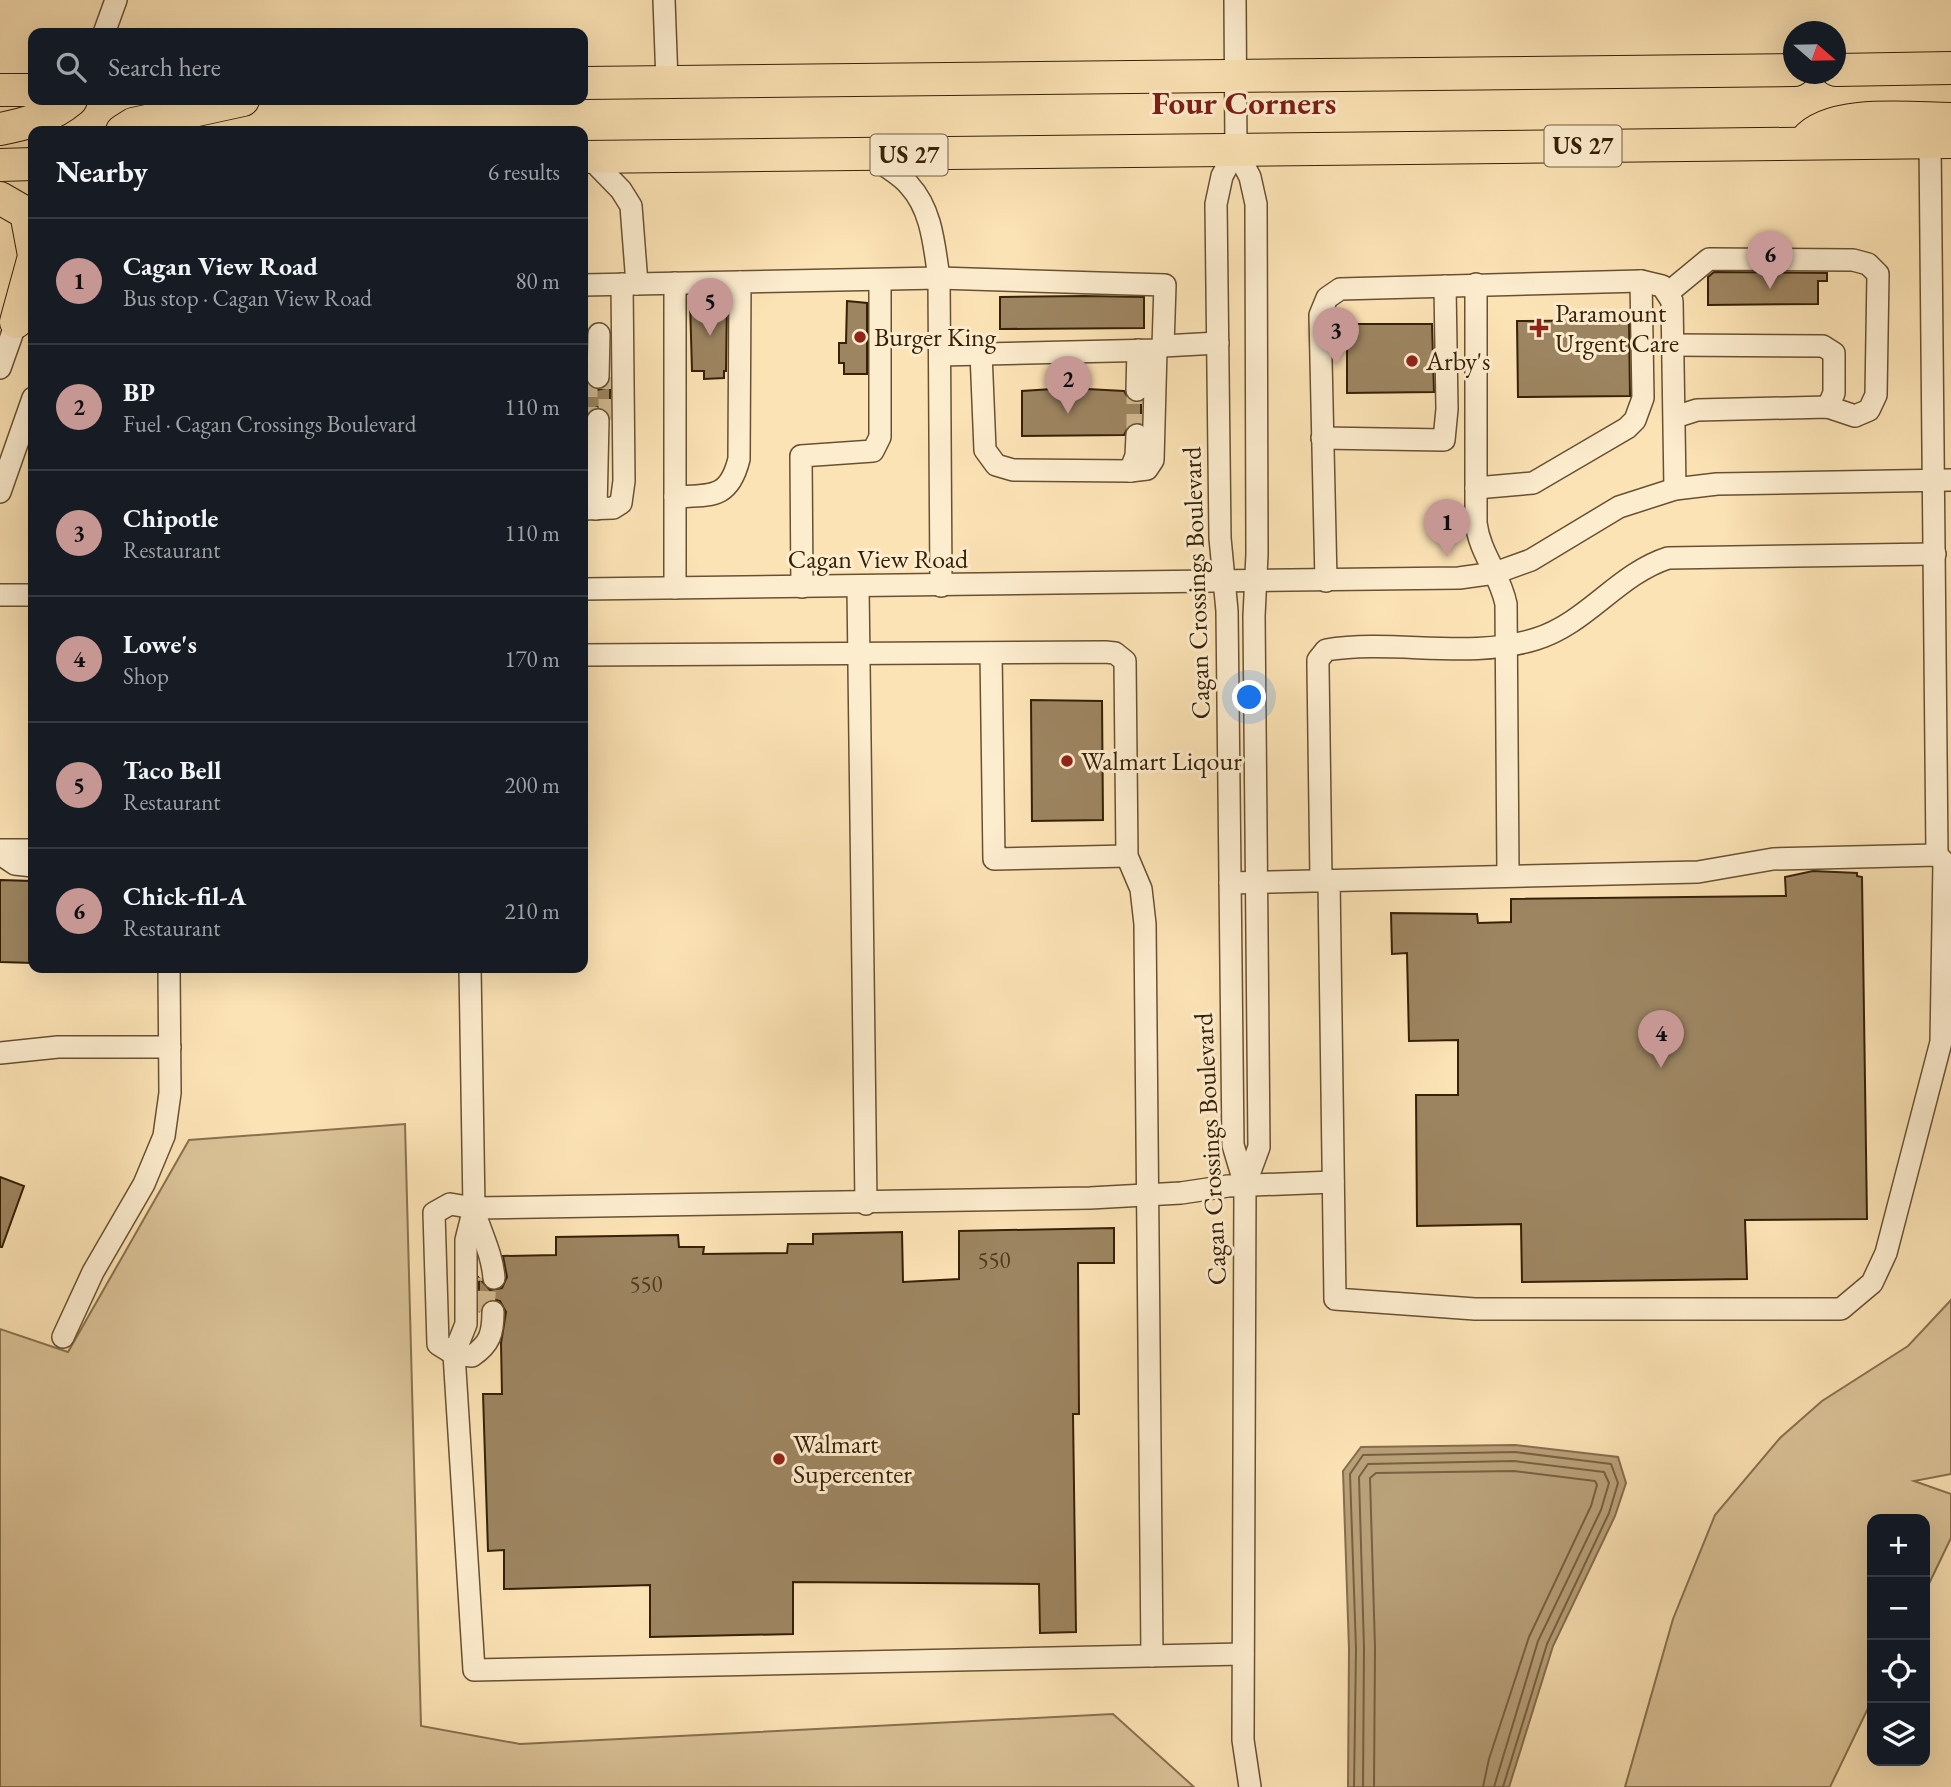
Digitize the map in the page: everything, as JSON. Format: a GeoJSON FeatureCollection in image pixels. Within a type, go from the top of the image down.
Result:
{"type":"FeatureCollection","features":[{"type":"Feature","properties":{"kind":"highway"},"geometry":{"type":"LineString","coordinates":[[1846,69],[1951,68]]}},
{"type":"Feature","properties":{"kind":"highway"},"geometry":{"type":"LineString","coordinates":[[588,83],[1783,70]]}},
{"type":"Feature","properties":{"kind":"highway"},"geometry":{"type":"LineString","coordinates":[[0,90],[28,90]]}},
{"type":"Feature","properties":{"kind":"highway"},"geometry":{"type":"LineString","coordinates":[[0,129],[20,125],[58,111],[65,105]]}},
{"type":"Feature","properties":{"kind":"highway"},"geometry":{"type":"LineString","coordinates":[[130,126],[220,105]]}},
{"type":"Feature","properties":{"kind":"highway"},"geometry":{"type":"LineString","coordinates":[[1803,144],[1819,128],[1844,121],[1951,119]]}},
{"type":"Feature","properties":{"kind":"highway","name":"US 27"},"geometry":{"type":"LineString","coordinates":[[588,157],[1941,142]]}},
{"type":"Feature","properties":{"kind":"highway"},"geometry":{"type":"LineString","coordinates":[[0,165],[28,164]]}},
{"type":"Feature","properties":{"kind":"highway"},"geometry":{"type":"LineString","coordinates":[[0,198],[26,213],[28,224]]}},
{"type":"Feature","properties":{"kind":"highway"},"geometry":{"type":"LineString","coordinates":[[25,325],[28,301]]}},
{"type":"Feature","properties":{"kind":"street"},"geometry":{"type":"LineString","coordinates":[[106,28],[116,0]]}},
{"type":"Feature","properties":{"kind":"street"},"geometry":{"type":"LineString","coordinates":[[664,0],[667,82]]}},
{"type":"Feature","properties":{"kind":"street"},"geometry":{"type":"LineString","coordinates":[[1236,0],[1236,150],[1250,177],[1256,207],[1256,883],[1259,1147],[1245,1185]]}},
{"type":"Feature","properties":{"kind":"street"},"geometry":{"type":"LineString","coordinates":[[1935,554],[1668,558],[1646,568],[1553,632],[1506,646],[1334,649],[1322,654],[1318,667],[1335,1298],[1475,1309],[1842,1309],[1871,1283],[1886,1252],[1941,1042],[1944,862],[1937,855],[1935,554],[1942,480],[1941,142]]}},
{"type":"Feature","properties":{"kind":"street","name":"Cagan Crossings Boulevard"},"geometry":{"type":"LineString","coordinates":[[1236,150],[1222,176],[1216,204],[1220,538],[1227,611],[1233,1145],[1245,1185],[1243,1740],[1250,1787]]}},
{"type":"Feature","properties":{"kind":"street"},"geometry":{"type":"LineString","coordinates":[[869,155],[909,184],[927,211],[939,278],[940,586]]}},
{"type":"Feature","properties":{"kind":"street"},"geometry":{"type":"LineString","coordinates":[[588,159],[621,190],[631,206],[630,284],[600,334],[598,377]]}},
{"type":"Feature","properties":{"kind":"street"},"geometry":{"type":"LineString","coordinates":[[1669,292],[1709,259],[1853,260],[1868,264],[1878,274],[1875,395],[1869,410],[1855,416],[1828,407],[1697,410],[1675,417]]}},
{"type":"Feature","properties":{"kind":"street"},"geometry":{"type":"LineString","coordinates":[[588,285],[939,278],[1165,285],[1152,348],[1137,390]]}},
{"type":"Feature","properties":{"kind":"street"},"geometry":{"type":"LineString","coordinates":[[802,587],[801,456],[873,451],[880,437],[880,280]]}},
{"type":"Feature","properties":{"kind":"street"},"geometry":{"type":"LineString","coordinates":[[1476,488],[1533,483],[1627,428],[1635,420],[1643,398],[1640,281]]}},
{"type":"Feature","properties":{"kind":"street"},"geometry":{"type":"LineString","coordinates":[[1326,581],[1320,315],[1327,298],[1340,289],[1640,281],[1651,282],[1669,292]]}},
{"type":"Feature","properties":{"kind":"street"},"geometry":{"type":"LineString","coordinates":[[675,497],[711,496],[725,490],[734,477],[738,458],[740,282]]}},
{"type":"Feature","properties":{"kind":"street"},"geometry":{"type":"LineString","coordinates":[[675,284],[675,588]]}},
{"type":"Feature","properties":{"kind":"street"},"geometry":{"type":"LineString","coordinates":[[1476,284],[1478,537],[1506,604],[1508,875]]}},
{"type":"Feature","properties":{"kind":"street"},"geometry":{"type":"LineString","coordinates":[[1322,438],[1444,440],[1447,409],[1445,286]]}},
{"type":"Feature","properties":{"kind":"street"},"geometry":{"type":"LineString","coordinates":[[1669,292],[1673,345],[1675,489]]}},
{"type":"Feature","properties":{"kind":"street"},"geometry":{"type":"LineString","coordinates":[[1,364],[25,325],[28,306]]}},
{"type":"Feature","properties":{"kind":"street"},"geometry":{"type":"LineString","coordinates":[[598,420],[597,508],[621,503],[624,481],[623,357],[600,334]]}},
{"type":"Feature","properties":{"kind":"street"},"geometry":{"type":"LineString","coordinates":[[940,355],[1152,348],[1218,343]]}},
{"type":"Feature","properties":{"kind":"street"},"geometry":{"type":"LineString","coordinates":[[1673,345],[1823,346],[1834,353],[1834,393],[1828,407]]}},
{"type":"Feature","properties":{"kind":"street"},"geometry":{"type":"LineString","coordinates":[[981,353],[985,450],[996,465],[1013,470],[1130,471],[1147,469],[1153,460],[1152,348]]}},
{"type":"Feature","properties":{"kind":"street"},"geometry":{"type":"LineString","coordinates":[[0,492],[28,412]]}},
{"type":"Feature","properties":{"kind":"street"},"geometry":{"type":"LineString","coordinates":[[1130,471],[1136,456],[1137,435]]}},
{"type":"Feature","properties":{"kind":"street","name":"Cagan View Road"},"geometry":{"type":"LineString","coordinates":[[588,589],[1441,579],[1495,573],[1549,552],[1619,507],[1675,489],[1717,484],[1942,480]]}},
{"type":"Feature","properties":{"kind":"street"},"geometry":{"type":"LineString","coordinates":[[858,587],[866,1204]]}},
{"type":"Feature","properties":{"kind":"street"},"geometry":{"type":"LineString","coordinates":[[0,595],[28,595]]}},
{"type":"Feature","properties":{"kind":"street"},"geometry":{"type":"LineString","coordinates":[[588,655],[1105,652],[1115,653],[1125,661],[1127,856],[1141,889],[1145,924],[1152,1656]]}},
{"type":"Feature","properties":{"kind":"street"},"geometry":{"type":"LineString","coordinates":[[991,653],[994,859],[1127,856]]}},
{"type":"Feature","properties":{"kind":"street"},"geometry":{"type":"LineString","coordinates":[[0,852],[28,850]]}},
{"type":"Feature","properties":{"kind":"street"},"geometry":{"type":"LineString","coordinates":[[0,852],[15,864],[28,865]]}},
{"type":"Feature","properties":{"kind":"street"},"geometry":{"type":"LineString","coordinates":[[1230,883],[1698,872],[1773,859],[1937,855]]}},
{"type":"Feature","properties":{"kind":"street"},"geometry":{"type":"LineString","coordinates":[[63,1337],[93,1272],[144,1184],[164,1136],[170,1093],[169,973]]}},
{"type":"Feature","properties":{"kind":"street"},"geometry":{"type":"LineString","coordinates":[[470,973],[474,1208],[483,1241],[491,1252],[490,1278]]}},
{"type":"Feature","properties":{"kind":"street"},"geometry":{"type":"LineString","coordinates":[[0,1053],[58,1047],[170,1047]]}},
{"type":"Feature","properties":{"kind":"street"},"geometry":{"type":"LineString","coordinates":[[489,1312],[493,1333],[481,1350],[472,1356],[454,1354],[438,1344],[433,1213],[450,1204],[474,1208],[866,1204],[1148,1195],[1245,1185],[1333,1182]]}},
{"type":"Feature","properties":{"kind":"street"},"geometry":{"type":"LineString","coordinates":[[474,1208],[466,1240],[466,1324],[454,1354],[474,1670],[1243,1654]]}},
{"type":"Feature","properties":{"kind":"shaded area"},"geometry":{"type":"Polygon","coordinates":[[[405,1124],[421,1726],[520,1744],[1113,1714],[1194,1787],[0,1787],[0,1329],[68,1352],[189,1140],[405,1124]]]}},
{"type":"Feature","properties":{"kind":"shaded area"},"geometry":{"type":"Polygon","coordinates":[[[1951,1300],[1951,1474],[1914,1481],[1951,1494],[1951,1538],[1930,1582],[1930,1514],[1867,1514],[1867,1710],[1830,1787],[1625,1787],[1673,1619],[1715,1515],[1780,1438],[1822,1401],[1908,1346],[1951,1300]]]}},
{"type":"Feature","properties":{"kind":"water"},"geometry":{"type":"Polygon","coordinates":[[[1515,1445],[1618,1457],[1626,1483],[1615,1516],[1553,1646],[1509,1787],[1348,1787],[1349,1649],[1343,1471],[1361,1447],[1515,1445]]]}},
{"type":"Feature","properties":{"kind":"building"},"geometry":{"type":"Polygon","coordinates":[[[1714,272],[1827,273],[1827,281],[1818,281],[1818,304],[1708,305],[1708,277],[1714,272]]]}},
{"type":"Feature","properties":{"kind":"building"},"geometry":{"type":"Polygon","coordinates":[[[1000,297],[1144,297],[1144,328],[1000,329],[1000,297]]]}},
{"type":"Feature","properties":{"kind":"building"},"geometry":{"type":"Polygon","coordinates":[[[690,301],[727,301],[724,378],[704,379],[704,371],[692,371],[690,301]]]}},
{"type":"Feature","properties":{"kind":"building","name":"Burger King"},"geometry":{"type":"Polygon","coordinates":[[[847,301],[867,303],[867,374],[844,374],[844,363],[839,363],[839,343],[846,343],[847,301]]]}},
{"type":"Feature","properties":{"kind":"building"},"geometry":{"type":"Polygon","coordinates":[[[1629,320],[1630,396],[1518,397],[1517,321],[1629,320]]]}},
{"type":"Feature","properties":{"kind":"building"},"geometry":{"type":"Polygon","coordinates":[[[1347,324],[1432,324],[1434,392],[1347,393],[1347,324]]]}},
{"type":"Feature","properties":{"kind":"building"},"geometry":{"type":"Polygon","coordinates":[[[610,382],[610,416],[605,409],[591,409],[588,413],[588,384],[597,390],[605,388],[610,382]]]}},
{"type":"Feature","properties":{"kind":"building"},"geometry":{"type":"Polygon","coordinates":[[[1068,388],[1124,391],[1130,401],[1141,402],[1141,423],[1130,424],[1124,435],[1022,436],[1022,391],[1068,388]]]}},
{"type":"Feature","properties":{"kind":"building","name":"Walmart Liqour"},"geometry":{"type":"Polygon","coordinates":[[[1031,700],[1102,701],[1103,820],[1032,821],[1031,700]]]}},
{"type":"Feature","properties":{"kind":"building"},"geometry":{"type":"Polygon","coordinates":[[[1813,871],[1857,873],[1857,876],[1862,877],[1867,1219],[1745,1220],[1747,1279],[1522,1282],[1521,1224],[1417,1226],[1416,1095],[1458,1095],[1458,1040],[1409,1041],[1407,953],[1392,954],[1391,913],[1477,914],[1478,923],[1511,922],[1511,899],[1786,896],[1785,877],[1813,871]]]}},
{"type":"Feature","properties":{"kind":"building"},"geometry":{"type":"Polygon","coordinates":[[[0,880],[28,881],[28,963],[0,962],[0,880]]]}},
{"type":"Feature","properties":{"kind":"building"},"geometry":{"type":"Polygon","coordinates":[[[0,1177],[24,1186],[2,1247],[0,1247],[0,1177]]]}},
{"type":"Feature","properties":{"kind":"building","name":"Walmart Supercenter"},"geometry":{"type":"Polygon","coordinates":[[[1114,1228],[1114,1263],[1078,1263],[1079,1414],[1073,1414],[1076,1632],[1040,1633],[1039,1584],[793,1582],[793,1634],[650,1637],[650,1585],[504,1589],[504,1550],[488,1551],[483,1394],[502,1394],[501,1343],[506,1312],[500,1301],[493,1299],[482,1305],[479,1312],[479,1278],[490,1290],[502,1288],[507,1277],[503,1256],[556,1255],[556,1237],[678,1235],[679,1247],[704,1247],[703,1254],[787,1253],[788,1244],[813,1244],[813,1234],[902,1232],[903,1282],[959,1279],[959,1231],[1114,1228]]]}},
{"type":"Feature","properties":{"kind":"tunnel"},"geometry":{"type":"LineString","coordinates":[[609,377],[609,420]]}},
{"type":"Feature","properties":{"kind":"tunnel"},"geometry":{"type":"LineString","coordinates":[[1137,390],[1137,435]]}},
{"type":"Feature","properties":{"kind":"tunnel"},"geometry":{"type":"LineString","coordinates":[[484,1312],[486,1278]]}},
{"type":"Feature","properties":{"kind":"place","name":"Chick-fil-A"},"geometry":{"type":"Point","coordinates":[1770,289]}},
{"type":"Feature","properties":{"kind":"place","name":"Paramount Urgent Care"},"geometry":{"type":"Point","coordinates":[1539,328]}},
{"type":"Feature","properties":{"kind":"place","name":"Taco Bell"},"geometry":{"type":"Point","coordinates":[710,336]}},
{"type":"Feature","properties":{"kind":"place","name":"Burger King"},"geometry":{"type":"Point","coordinates":[860,337]}},
{"type":"Feature","properties":{"kind":"place","name":"Arby's"},"geometry":{"type":"Point","coordinates":[1412,361]}},
{"type":"Feature","properties":{"kind":"place","name":"Chipotle"},"geometry":{"type":"Point","coordinates":[1336,365]}},
{"type":"Feature","properties":{"kind":"place","name":"BP"},"geometry":{"type":"Point","coordinates":[1068,414]}},
{"type":"Feature","properties":{"kind":"place","name":"Cagan View Road"},"geometry":{"type":"Point","coordinates":[1447,557]}},
{"type":"Feature","properties":{"kind":"place","name":"Walmart Liqour"},"geometry":{"type":"Point","coordinates":[1067,761]}},
{"type":"Feature","properties":{"kind":"place","name":"Lowe's"},"geometry":{"type":"Point","coordinates":[1661,1068]}},
{"type":"Feature","properties":{"kind":"place","name":"Walmart Supercenter"},"geometry":{"type":"Point","coordinates":[779,1459]}},
{"type":"Feature","properties":{"kind":"district","name":"Four Corners"},"geometry":{"type":"Point","coordinates":[1244,102]}}]}
